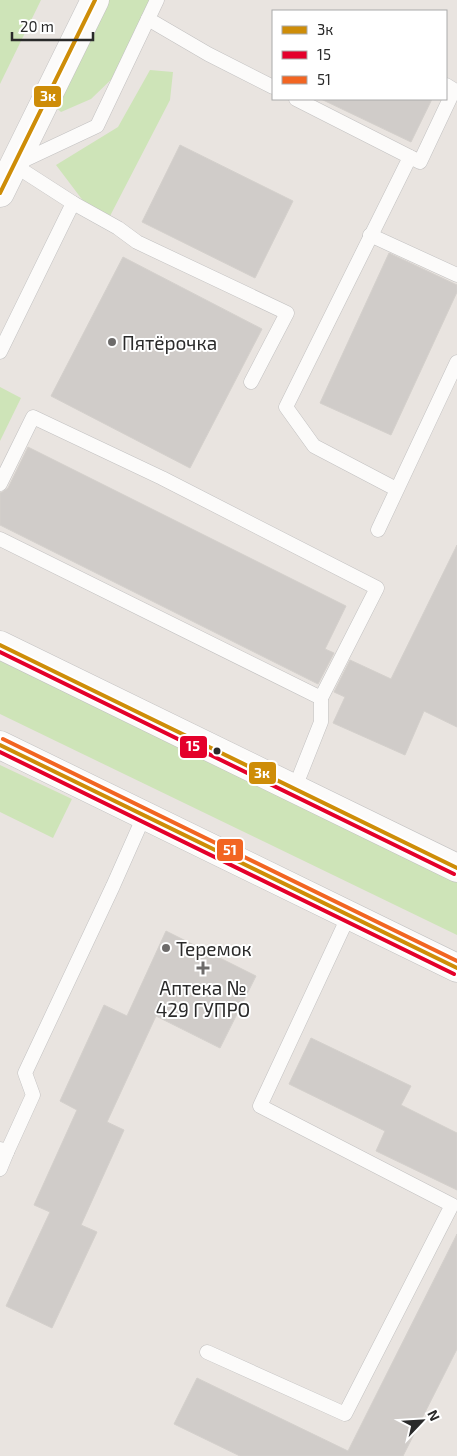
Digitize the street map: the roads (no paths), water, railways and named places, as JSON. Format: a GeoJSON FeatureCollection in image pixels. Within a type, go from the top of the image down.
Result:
{"type":"FeatureCollection","features":[{"type":"Feature","properties":{"kind":"street"},"geometry":{"type":"LineString","coordinates":[[0,193],[95,0]]}},
{"type":"Feature","properties":{"kind":"street"},"geometry":{"type":"LineString","coordinates":[[0,645],[457,868]]}},
{"type":"Feature","properties":{"kind":"street"},"geometry":{"type":"LineString","coordinates":[[0,745],[457,968]]}},
{"type":"Feature","properties":{"kind":"lane"},"geometry":{"type":"LineString","coordinates":[[14,165],[97,126],[157,0]]}},
{"type":"Feature","properties":{"kind":"lane"},"geometry":{"type":"LineString","coordinates":[[148,19],[208,54],[272,86]]}},
{"type":"Feature","properties":{"kind":"lane"},"geometry":{"type":"LineString","coordinates":[[447,100],[452,88]]}},
{"type":"Feature","properties":{"kind":"lane"},"geometry":{"type":"LineString","coordinates":[[298,100],[420,162],[447,100]]}},
{"type":"Feature","properties":{"kind":"lane"},"geometry":{"type":"LineString","coordinates":[[396,489],[314,446],[286,408],[410,157]]}},
{"type":"Feature","properties":{"kind":"lane"},"geometry":{"type":"LineString","coordinates":[[14,165],[73,203],[118,228],[137,242],[287,313],[251,382]]}},
{"type":"Feature","properties":{"kind":"lane"},"geometry":{"type":"LineString","coordinates":[[0,352],[73,203]]}},
{"type":"Feature","properties":{"kind":"lane"},"geometry":{"type":"LineString","coordinates":[[370,235],[457,275]]}},
{"type":"Feature","properties":{"kind":"lane"},"geometry":{"type":"LineString","coordinates":[[378,530],[457,362]]}},
{"type":"Feature","properties":{"kind":"lane"},"geometry":{"type":"LineString","coordinates":[[0,484],[32,417],[162,478],[377,588],[321,698],[321,722],[294,790]]}},
{"type":"Feature","properties":{"kind":"lane"},"geometry":{"type":"LineString","coordinates":[[0,539],[321,698]]}},
{"type":"Feature","properties":{"kind":"lane"},"geometry":{"type":"LineString","coordinates":[[0,1169],[4,1151],[33,1095],[25,1073],[144,816]]}},
{"type":"Feature","properties":{"kind":"lane"},"geometry":{"type":"LineString","coordinates":[[207,1352],[346,1414],[452,1205],[260,1106],[349,915]]}},
{"type":"Feature","properties":{"kind":"place","name":"Пятёрочка"},"geometry":{"type":"Point","coordinates":[112,342]}},
{"type":"Feature","properties":{"kind":"place","name":"Теремок"},"geometry":{"type":"Point","coordinates":[166,948]}},
{"type":"Feature","properties":{"kind":"place","name":"Аптека № 429 ГУПРО"},"geometry":{"type":"Point","coordinates":[203,968]}}]}
